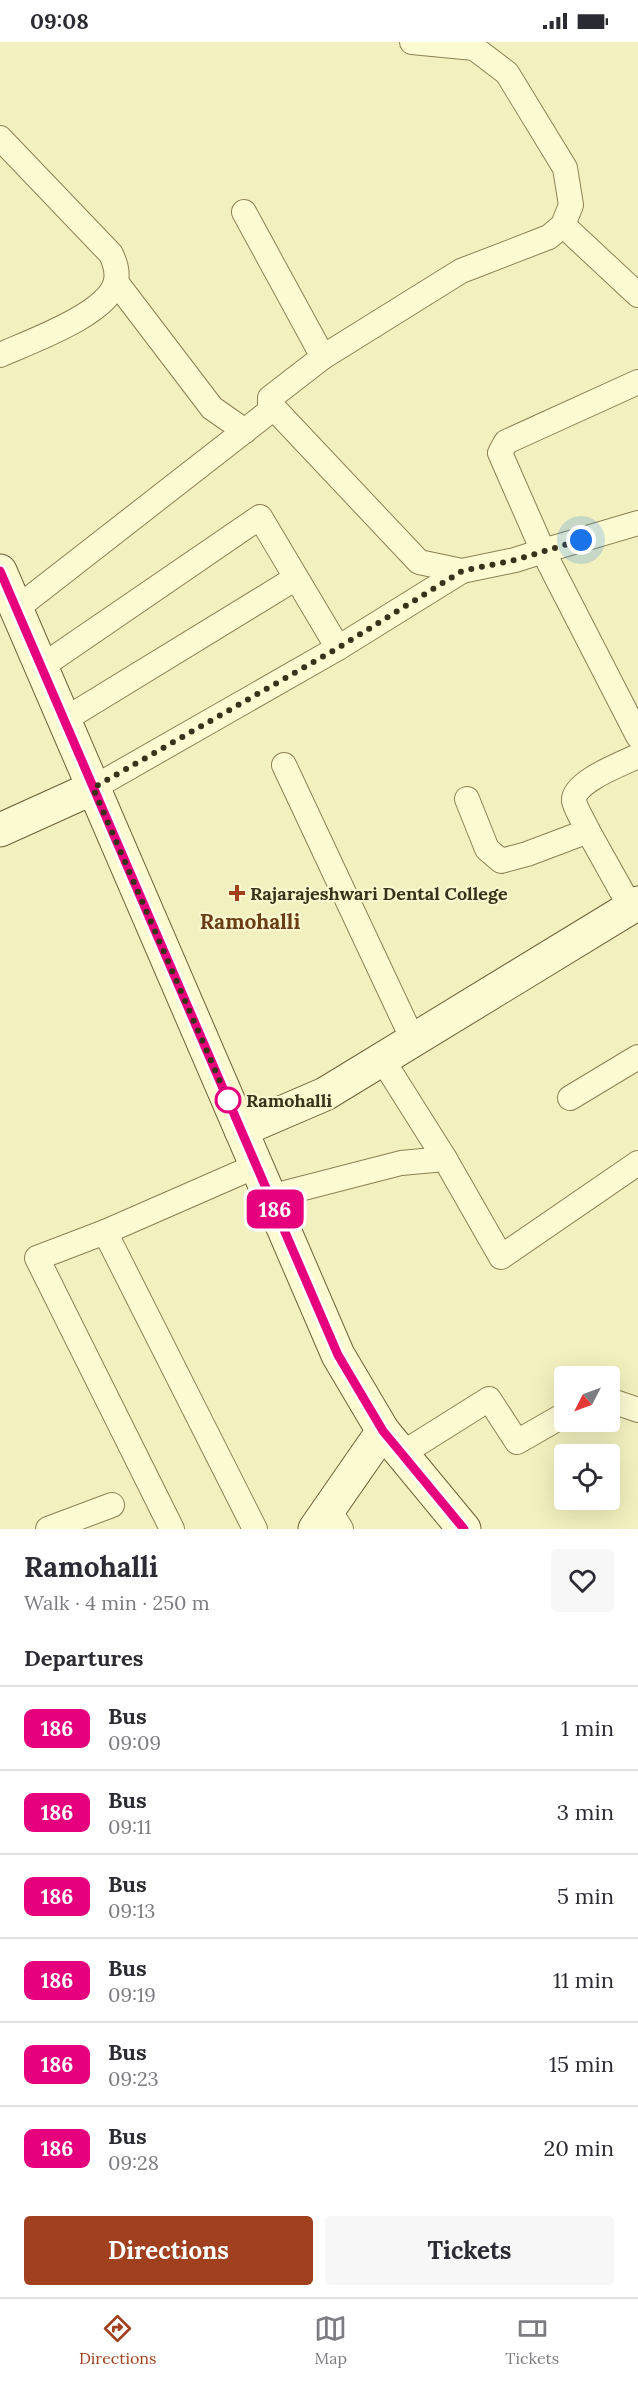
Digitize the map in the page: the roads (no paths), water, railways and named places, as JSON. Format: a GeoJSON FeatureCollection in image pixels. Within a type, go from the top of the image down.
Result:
{"type":"FeatureCollection","features":[{"type":"Feature","properties":{"kind":"main road"},"geometry":{"type":"LineString","coordinates":[[0,571],[338,1355],[393,1442],[464,1529]]}},
{"type":"Feature","properties":{"kind":"main road"},"geometry":{"type":"LineString","coordinates":[[0,830],[93,788]]}},
{"type":"Feature","properties":{"kind":"main road"},"geometry":{"type":"LineString","coordinates":[[241,1130],[325,1094],[634,906]]}},
{"type":"Feature","properties":{"kind":"main road"},"geometry":{"type":"LineString","coordinates":[[328,1522],[393,1442]]}},
{"type":"Feature","properties":{"kind":"street"},"geometry":{"type":"LineString","coordinates":[[412,42],[474,48],[507,73],[566,168],[572,205],[563,225],[549,237],[460,271],[323,357],[270,398],[270,404],[419,562],[462,571]]}},
{"type":"Feature","properties":{"kind":"street"},"geometry":{"type":"LineString","coordinates":[[0,138],[111,254],[117,266],[116,282],[106,298],[74,322],[0,354]]}},
{"type":"Feature","properties":{"kind":"street"},"geometry":{"type":"LineString","coordinates":[[244,212],[323,357]]}},
{"type":"Feature","properties":{"kind":"street"},"geometry":{"type":"LineString","coordinates":[[563,225],[638,295]]}},
{"type":"Feature","properties":{"kind":"street"},"geometry":{"type":"LineString","coordinates":[[116,282],[212,408],[245,431]]}},
{"type":"Feature","properties":{"kind":"street"},"geometry":{"type":"LineString","coordinates":[[638,382],[506,442],[501,448],[501,459],[543,550],[638,736]]}},
{"type":"Feature","properties":{"kind":"street"},"geometry":{"type":"LineString","coordinates":[[16,609],[274,408]]}},
{"type":"Feature","properties":{"kind":"street"},"geometry":{"type":"LineString","coordinates":[[41,667],[260,517],[338,648]]}},
{"type":"Feature","properties":{"kind":"street"},"geometry":{"type":"LineString","coordinates":[[93,788],[338,648],[462,571],[515,560],[638,523]]}},
{"type":"Feature","properties":{"kind":"street"},"geometry":{"type":"LineString","coordinates":[[64,720],[297,578]]}},
{"type":"Feature","properties":{"kind":"street"},"geometry":{"type":"LineString","coordinates":[[634,906],[588,831],[574,800],[576,792],[582,785],[638,756]]}},
{"type":"Feature","properties":{"kind":"street"},"geometry":{"type":"LineString","coordinates":[[284,765],[413,1040]]}},
{"type":"Feature","properties":{"kind":"street"},"geometry":{"type":"LineString","coordinates":[[467,799],[487,849],[501,861],[527,854],[588,831]]}},
{"type":"Feature","properties":{"kind":"street"},"geometry":{"type":"LineString","coordinates":[[570,1098],[638,1057]]}},
{"type":"Feature","properties":{"kind":"street"},"geometry":{"type":"LineString","coordinates":[[382,1059],[445,1159],[501,1257],[638,1163]]}},
{"type":"Feature","properties":{"kind":"street"},"geometry":{"type":"LineString","coordinates":[[269,1197],[401,1163],[445,1159]]}},
{"type":"Feature","properties":{"kind":"street"},"geometry":{"type":"LineString","coordinates":[[172,1529],[37,1258],[105,1232],[256,1166]]}},
{"type":"Feature","properties":{"kind":"street"},"geometry":{"type":"LineString","coordinates":[[105,1232],[255,1529]]}},
{"type":"Feature","properties":{"kind":"street"},"geometry":{"type":"LineString","coordinates":[[393,1442],[489,1400],[517,1442],[554,1421]]}},
{"type":"Feature","properties":{"kind":"street"},"geometry":{"type":"LineString","coordinates":[[620,1404],[638,1410]]}},
{"type":"Feature","properties":{"kind":"street"},"geometry":{"type":"LineString","coordinates":[[48,1529],[112,1505]]}},
{"type":"Feature","properties":{"kind":"place","name":"Rajarajeshwari Dental College"},"geometry":{"type":"Point","coordinates":[237,893]}},
{"type":"Feature","properties":{"kind":"place","name":"Ramohalli"},"geometry":{"type":"Point","coordinates":[228,1100]}},
{"type":"Feature","properties":{"kind":"district","name":"Ramohalli"},"geometry":{"type":"Point","coordinates":[250,921]}}]}
